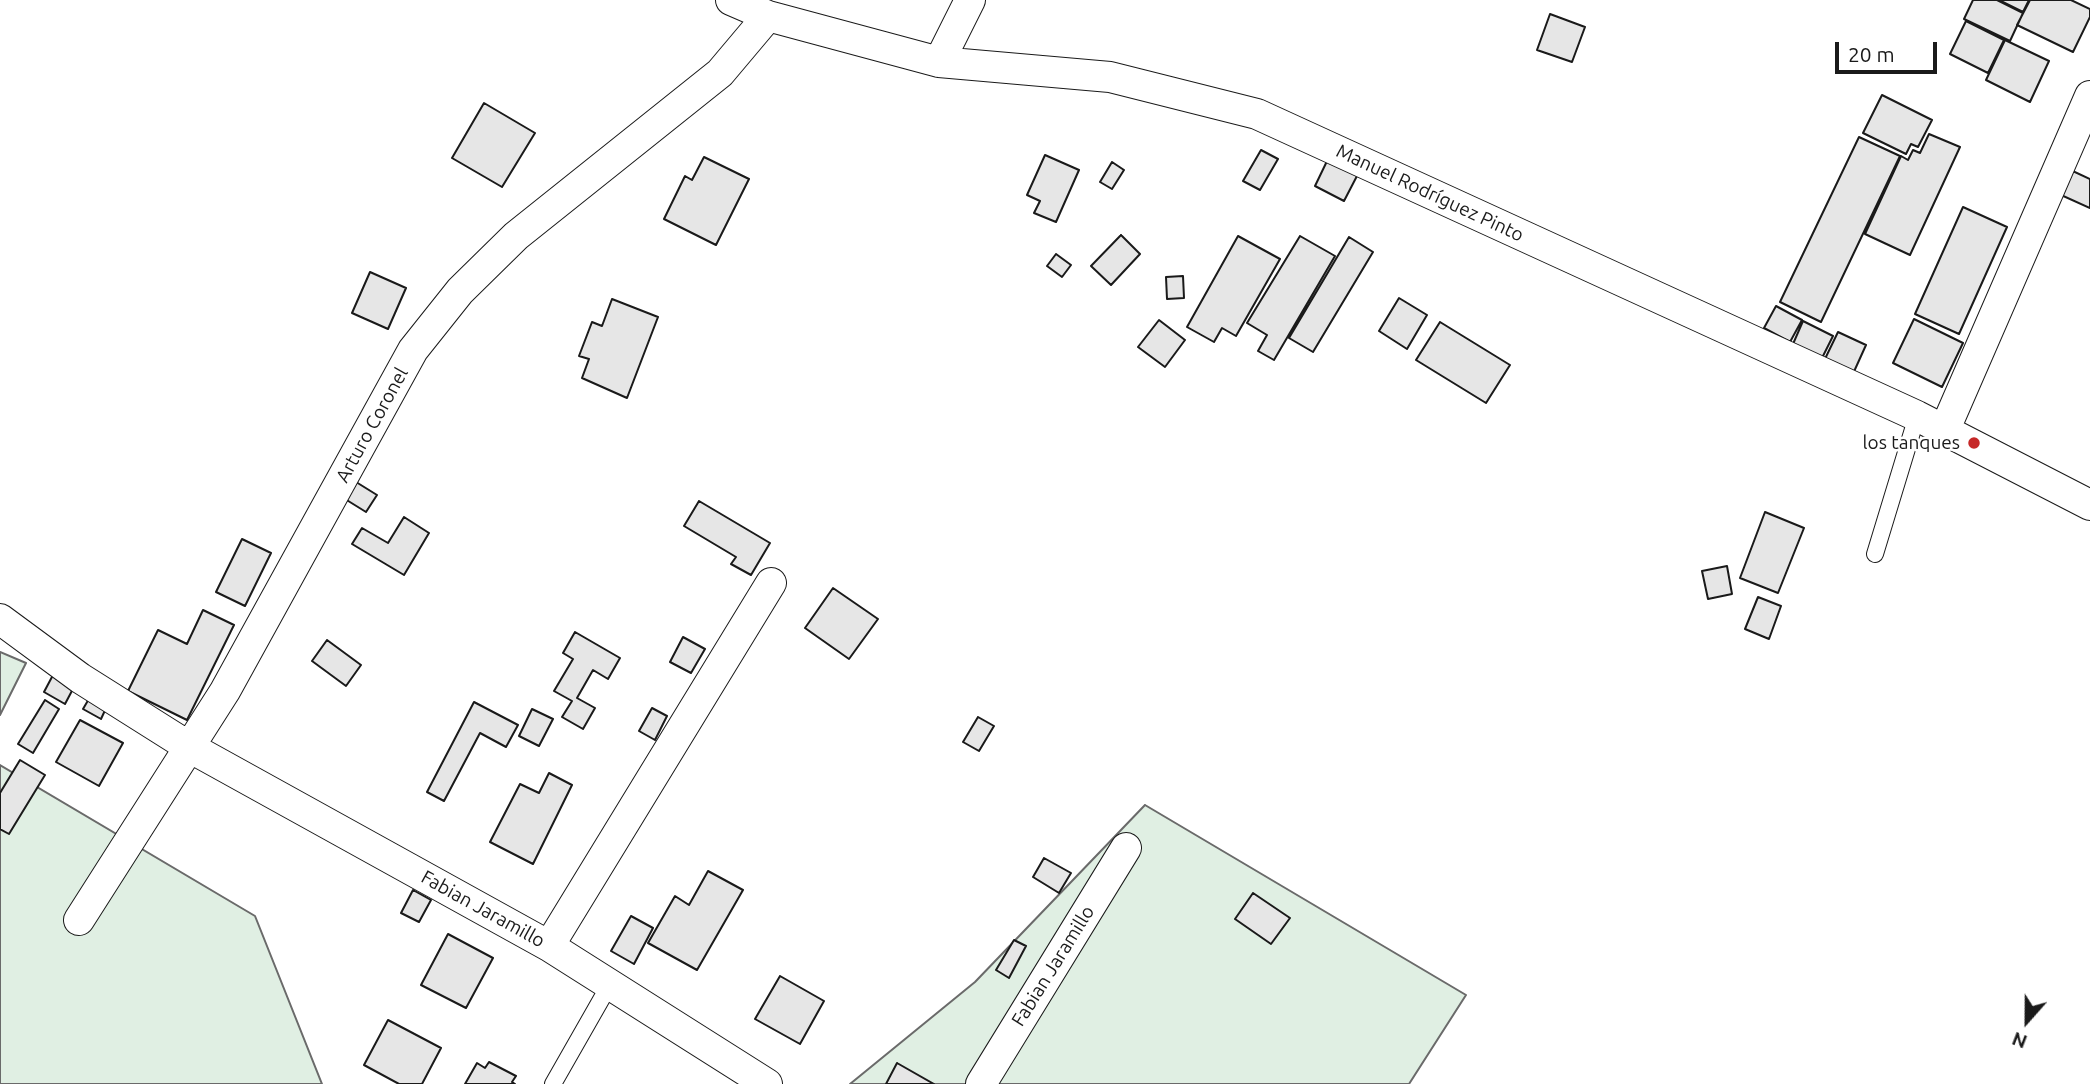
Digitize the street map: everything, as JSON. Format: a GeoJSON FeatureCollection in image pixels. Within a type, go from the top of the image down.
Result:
{"type":"FeatureCollection","features":[{"type":"Feature","properties":{"kind":"street","name":"Manuel Rodríguez Pinto"},"geometry":{"type":"LineString","coordinates":[[731,0],[768,16],[939,62],[1110,77],[1257,114],[1945,429],[2090,505]]}},
{"type":"Feature","properties":{"kind":"street"},"geometry":{"type":"LineString","coordinates":[[939,62],[970,0]]}},
{"type":"Feature","properties":{"kind":"street","name":"Arturo Coronel"},"geometry":{"type":"LineString","coordinates":[[79,920],[191,748],[421,340],[460,290],[516,236],[720,72],[768,16]]}},
{"type":"Feature","properties":{"kind":"street"},"geometry":{"type":"LineString","coordinates":[[1945,429],[2090,96]]}},
{"type":"Feature","properties":{"kind":"street"},"geometry":{"type":"LineString","coordinates":[[549,946],[771,583]]}},
{"type":"Feature","properties":{"kind":"street","name":"Fabian Jaramillo"},"geometry":{"type":"LineString","coordinates":[[0,619],[80,678],[191,748],[549,946],[767,1084]]}},
{"type":"Feature","properties":{"kind":"street","name":"Fabian Jaramillo"},"geometry":{"type":"LineString","coordinates":[[981,1084],[1126,848]]}},
{"type":"Feature","properties":{"kind":"lane"},"geometry":{"type":"LineString","coordinates":[[1875,554],[1917,416]]}},
{"type":"Feature","properties":{"kind":"lane"},"geometry":{"type":"LineString","coordinates":[[553,1084],[610,984]]}},
{"type":"Feature","properties":{"kind":"green space"},"geometry":{"type":"Polygon","coordinates":[[[0,652],[26,663],[0,715],[0,652]]]}},
{"type":"Feature","properties":{"kind":"green space"},"geometry":{"type":"Polygon","coordinates":[[[0,765],[255,916],[322,1084],[0,1084],[0,765]]]}},
{"type":"Feature","properties":{"kind":"green space"},"geometry":{"type":"Polygon","coordinates":[[[1145,805],[1466,995],[1409,1084],[850,1084],[975,982],[1145,805]]]}},
{"type":"Feature","properties":{"kind":"building"},"geometry":{"type":"Polygon","coordinates":[[[1973,0],[1997,0],[2023,13],[2010,41],[1964,19],[1973,0]]]}},
{"type":"Feature","properties":{"kind":"building"},"geometry":{"type":"Polygon","coordinates":[[[1999,0],[2029,0],[2023,12],[1999,0]]]}},
{"type":"Feature","properties":{"kind":"building"},"geometry":{"type":"Polygon","coordinates":[[[2030,0],[2071,0],[2090,9],[2090,17],[2073,52],[2017,25],[2030,0]]]}},
{"type":"Feature","properties":{"kind":"building"},"geometry":{"type":"Polygon","coordinates":[[[1550,14],[1585,27],[1572,62],[1537,50],[1550,14]]]}},
{"type":"Feature","properties":{"kind":"building"},"geometry":{"type":"Polygon","coordinates":[[[1966,21],[2004,40],[1988,73],[1950,54],[1966,21]]]}},
{"type":"Feature","properties":{"kind":"building"},"geometry":{"type":"Polygon","coordinates":[[[2005,40],[2049,61],[2030,102],[1986,80],[2005,40]]]}},
{"type":"Feature","properties":{"kind":"building"},"geometry":{"type":"Polygon","coordinates":[[[1882,95],[1932,120],[1918,147],[1911,144],[1906,154],[1863,133],[1882,95]]]}},
{"type":"Feature","properties":{"kind":"building"},"geometry":{"type":"Polygon","coordinates":[[[484,103],[535,133],[502,187],[452,158],[484,103]]]}},
{"type":"Feature","properties":{"kind":"building"},"geometry":{"type":"Polygon","coordinates":[[[1929,134],[1960,147],[1910,255],[1865,234],[1901,156],[1908,160],[1913,150],[1920,153],[1929,134]]]}},
{"type":"Feature","properties":{"kind":"building"},"geometry":{"type":"Polygon","coordinates":[[[1859,137],[1900,156],[1821,322],[1780,302],[1859,137]]]}},
{"type":"Feature","properties":{"kind":"building"},"geometry":{"type":"Polygon","coordinates":[[[1261,150],[1278,159],[1260,190],[1243,181],[1261,150]]]}},
{"type":"Feature","properties":{"kind":"building"},"geometry":{"type":"Polygon","coordinates":[[[1045,155],[1079,170],[1056,222],[1034,213],[1040,201],[1027,195],[1045,155]]]}},
{"type":"Feature","properties":{"kind":"building"},"geometry":{"type":"Polygon","coordinates":[[[704,157],[749,179],[716,245],[664,219],[685,176],[692,180],[704,157]]]}},
{"type":"Feature","properties":{"kind":"building"},"geometry":{"type":"Polygon","coordinates":[[[1328,159],[1358,174],[1344,201],[1315,186],[1328,159]]]}},
{"type":"Feature","properties":{"kind":"building"},"geometry":{"type":"Polygon","coordinates":[[[1112,162],[1124,170],[1112,189],[1100,182],[1112,162]]]}},
{"type":"Feature","properties":{"kind":"building"},"geometry":{"type":"Polygon","coordinates":[[[2062,166],[2090,179],[2090,208],[2050,190],[2062,166]]]}},
{"type":"Feature","properties":{"kind":"building"},"geometry":{"type":"Polygon","coordinates":[[[1963,207],[2007,227],[1959,334],[1915,314],[1963,207]]]}},
{"type":"Feature","properties":{"kind":"building"},"geometry":{"type":"Polygon","coordinates":[[[1121,235],[1140,254],[1111,285],[1091,266],[1121,235]]]}},
{"type":"Feature","properties":{"kind":"building"},"geometry":{"type":"Polygon","coordinates":[[[1238,236],[1280,259],[1236,336],[1222,328],[1214,342],[1187,327],[1238,236]]]}},
{"type":"Feature","properties":{"kind":"building"},"geometry":{"type":"Polygon","coordinates":[[[1300,236],[1335,256],[1274,360],[1258,351],[1267,335],[1247,323],[1300,236]]]}},
{"type":"Feature","properties":{"kind":"building"},"geometry":{"type":"Polygon","coordinates":[[[1349,237],[1373,252],[1313,352],[1289,338],[1349,237]]]}},
{"type":"Feature","properties":{"kind":"building"},"geometry":{"type":"Polygon","coordinates":[[[1056,254],[1071,265],[1062,277],[1047,266],[1056,254]]]}},
{"type":"Feature","properties":{"kind":"building"},"geometry":{"type":"Polygon","coordinates":[[[370,272],[406,288],[388,329],[352,313],[370,272]]]}},
{"type":"Feature","properties":{"kind":"building"},"geometry":{"type":"Polygon","coordinates":[[[1183,276],[1184,298],[1167,299],[1166,277],[1183,276]]]}},
{"type":"Feature","properties":{"kind":"building"},"geometry":{"type":"Polygon","coordinates":[[[1399,298],[1427,315],[1407,349],[1379,331],[1399,298]]]}},
{"type":"Feature","properties":{"kind":"building"},"geometry":{"type":"Polygon","coordinates":[[[612,299],[658,317],[627,398],[582,378],[589,359],[579,356],[592,322],[602,326],[612,299]]]}},
{"type":"Feature","properties":{"kind":"building"},"geometry":{"type":"Polygon","coordinates":[[[1776,306],[1802,320],[1790,342],[1764,328],[1776,306]]]}},
{"type":"Feature","properties":{"kind":"building"},"geometry":{"type":"Polygon","coordinates":[[[1914,319],[1963,343],[1942,387],[1893,363],[1914,319]]]}},
{"type":"Feature","properties":{"kind":"building"},"geometry":{"type":"Polygon","coordinates":[[[1159,320],[1185,340],[1165,367],[1138,347],[1159,320]]]}},
{"type":"Feature","properties":{"kind":"building"},"geometry":{"type":"Polygon","coordinates":[[[1803,321],[1833,336],[1822,358],[1793,344],[1803,321]]]}},
{"type":"Feature","properties":{"kind":"building"},"geometry":{"type":"Polygon","coordinates":[[[1440,322],[1510,365],[1486,403],[1416,360],[1440,322]]]}},
{"type":"Feature","properties":{"kind":"building"},"geometry":{"type":"Polygon","coordinates":[[[1838,332],[1866,345],[1852,376],[1823,363],[1838,332]]]}},
{"type":"Feature","properties":{"kind":"building"},"geometry":{"type":"Polygon","coordinates":[[[348,477],[377,495],[366,512],[337,494],[348,477]]]}},
{"type":"Feature","properties":{"kind":"building"},"geometry":{"type":"Polygon","coordinates":[[[699,501],[770,543],[751,575],[731,564],[736,557],[684,526],[699,501]]]}},
{"type":"Feature","properties":{"kind":"building"},"geometry":{"type":"Polygon","coordinates":[[[1765,512],[1804,528],[1778,593],[1740,578],[1765,512]]]}},
{"type":"Feature","properties":{"kind":"building"},"geometry":{"type":"Polygon","coordinates":[[[404,517],[429,533],[404,575],[352,544],[362,528],[388,543],[404,517]]]}},
{"type":"Feature","properties":{"kind":"building"},"geometry":{"type":"Polygon","coordinates":[[[242,539],[271,553],[245,606],[216,592],[242,539]]]}},
{"type":"Feature","properties":{"kind":"building"},"geometry":{"type":"Polygon","coordinates":[[[1727,566],[1732,594],[1708,599],[1702,571],[1727,566]]]}},
{"type":"Feature","properties":{"kind":"building"},"geometry":{"type":"Polygon","coordinates":[[[833,588],[878,619],[849,659],[805,628],[833,588]]]}},
{"type":"Feature","properties":{"kind":"building"},"geometry":{"type":"Polygon","coordinates":[[[1758,597],[1781,606],[1769,639],[1745,629],[1758,597]]]}},
{"type":"Feature","properties":{"kind":"building"},"geometry":{"type":"Polygon","coordinates":[[[203,610],[234,625],[187,720],[128,691],[158,630],[187,644],[203,610]]]}},
{"type":"Feature","properties":{"kind":"building"},"geometry":{"type":"Polygon","coordinates":[[[575,632],[620,658],[608,679],[593,670],[577,698],[595,708],[583,729],[562,717],[572,701],[554,691],[573,659],[563,653],[575,632]]]}},
{"type":"Feature","properties":{"kind":"building"},"geometry":{"type":"Polygon","coordinates":[[[683,637],[705,649],[691,673],[670,662],[683,637]]]}},
{"type":"Feature","properties":{"kind":"building"},"geometry":{"type":"Polygon","coordinates":[[[327,640],[361,665],[346,686],[312,661],[327,640]]]}},
{"type":"Feature","properties":{"kind":"building"},"geometry":{"type":"Polygon","coordinates":[[[53,675],[74,687],[65,704],[44,692],[53,675]]]}},
{"type":"Feature","properties":{"kind":"building"},"geometry":{"type":"Polygon","coordinates":[[[90,697],[107,706],[101,719],[83,709],[90,697]]]}},
{"type":"Feature","properties":{"kind":"building"},"geometry":{"type":"Polygon","coordinates":[[[45,700],[59,709],[33,753],[18,744],[45,700]]]}},
{"type":"Feature","properties":{"kind":"building"},"geometry":{"type":"Polygon","coordinates":[[[474,702],[518,725],[506,747],[480,733],[444,801],[427,792],[474,702]]]}},
{"type":"Feature","properties":{"kind":"building"},"geometry":{"type":"Polygon","coordinates":[[[652,708],[667,716],[655,740],[639,731],[652,708]]]}},
{"type":"Feature","properties":{"kind":"building"},"geometry":{"type":"Polygon","coordinates":[[[532,709],[553,719],[539,746],[519,736],[532,709]]]}},
{"type":"Feature","properties":{"kind":"building"},"geometry":{"type":"Polygon","coordinates":[[[978,717],[994,726],[979,751],[963,742],[978,717]]]}},
{"type":"Feature","properties":{"kind":"building"},"geometry":{"type":"Polygon","coordinates":[[[80,720],[123,743],[99,786],[56,762],[80,720]]]}},
{"type":"Feature","properties":{"kind":"building"},"geometry":{"type":"Polygon","coordinates":[[[20,760],[45,775],[9,834],[0,829],[0,793],[20,760]]]}},
{"type":"Feature","properties":{"kind":"building"},"geometry":{"type":"Polygon","coordinates":[[[549,773],[572,785],[533,864],[490,842],[520,784],[539,793],[549,773]]]}},
{"type":"Feature","properties":{"kind":"building"},"geometry":{"type":"Polygon","coordinates":[[[1044,858],[1071,873],[1059,893],[1033,877],[1044,858]]]}},
{"type":"Feature","properties":{"kind":"building"},"geometry":{"type":"Polygon","coordinates":[[[708,871],[743,890],[697,970],[648,943],[675,896],[689,905],[708,871]]]}},
{"type":"Feature","properties":{"kind":"building"},"geometry":{"type":"Polygon","coordinates":[[[413,890],[431,900],[419,922],[401,913],[413,890]]]}},
{"type":"Feature","properties":{"kind":"building"},"geometry":{"type":"Polygon","coordinates":[[[1253,893],[1290,918],[1271,944],[1235,919],[1253,893]]]}},
{"type":"Feature","properties":{"kind":"building"},"geometry":{"type":"Polygon","coordinates":[[[631,916],[653,928],[634,964],[611,951],[631,916]]]}},
{"type":"Feature","properties":{"kind":"building"},"geometry":{"type":"Polygon","coordinates":[[[448,934],[493,958],[466,1008],[421,985],[448,934]]]}},
{"type":"Feature","properties":{"kind":"building"},"geometry":{"type":"Polygon","coordinates":[[[1014,940],[1026,946],[1009,978],[996,970],[1014,940]]]}},
{"type":"Feature","properties":{"kind":"building"},"geometry":{"type":"Polygon","coordinates":[[[780,976],[824,1001],[800,1044],[755,1019],[780,976]]]}},
{"type":"Feature","properties":{"kind":"building"},"geometry":{"type":"Polygon","coordinates":[[[388,1020],[441,1048],[422,1084],[399,1084],[364,1065],[388,1020]]]}},
{"type":"Feature","properties":{"kind":"building"},"geometry":{"type":"Polygon","coordinates":[[[489,1062],[516,1076],[512,1082],[515,1084],[465,1084],[477,1063],[485,1068],[489,1062]]]}},
{"type":"Feature","properties":{"kind":"building"},"geometry":{"type":"Polygon","coordinates":[[[897,1063],[934,1084],[886,1084],[897,1063]]]}},
{"type":"Feature","properties":{"kind":"place","name":"los tanques"},"geometry":{"type":"Point","coordinates":[1974,443]}}]}
